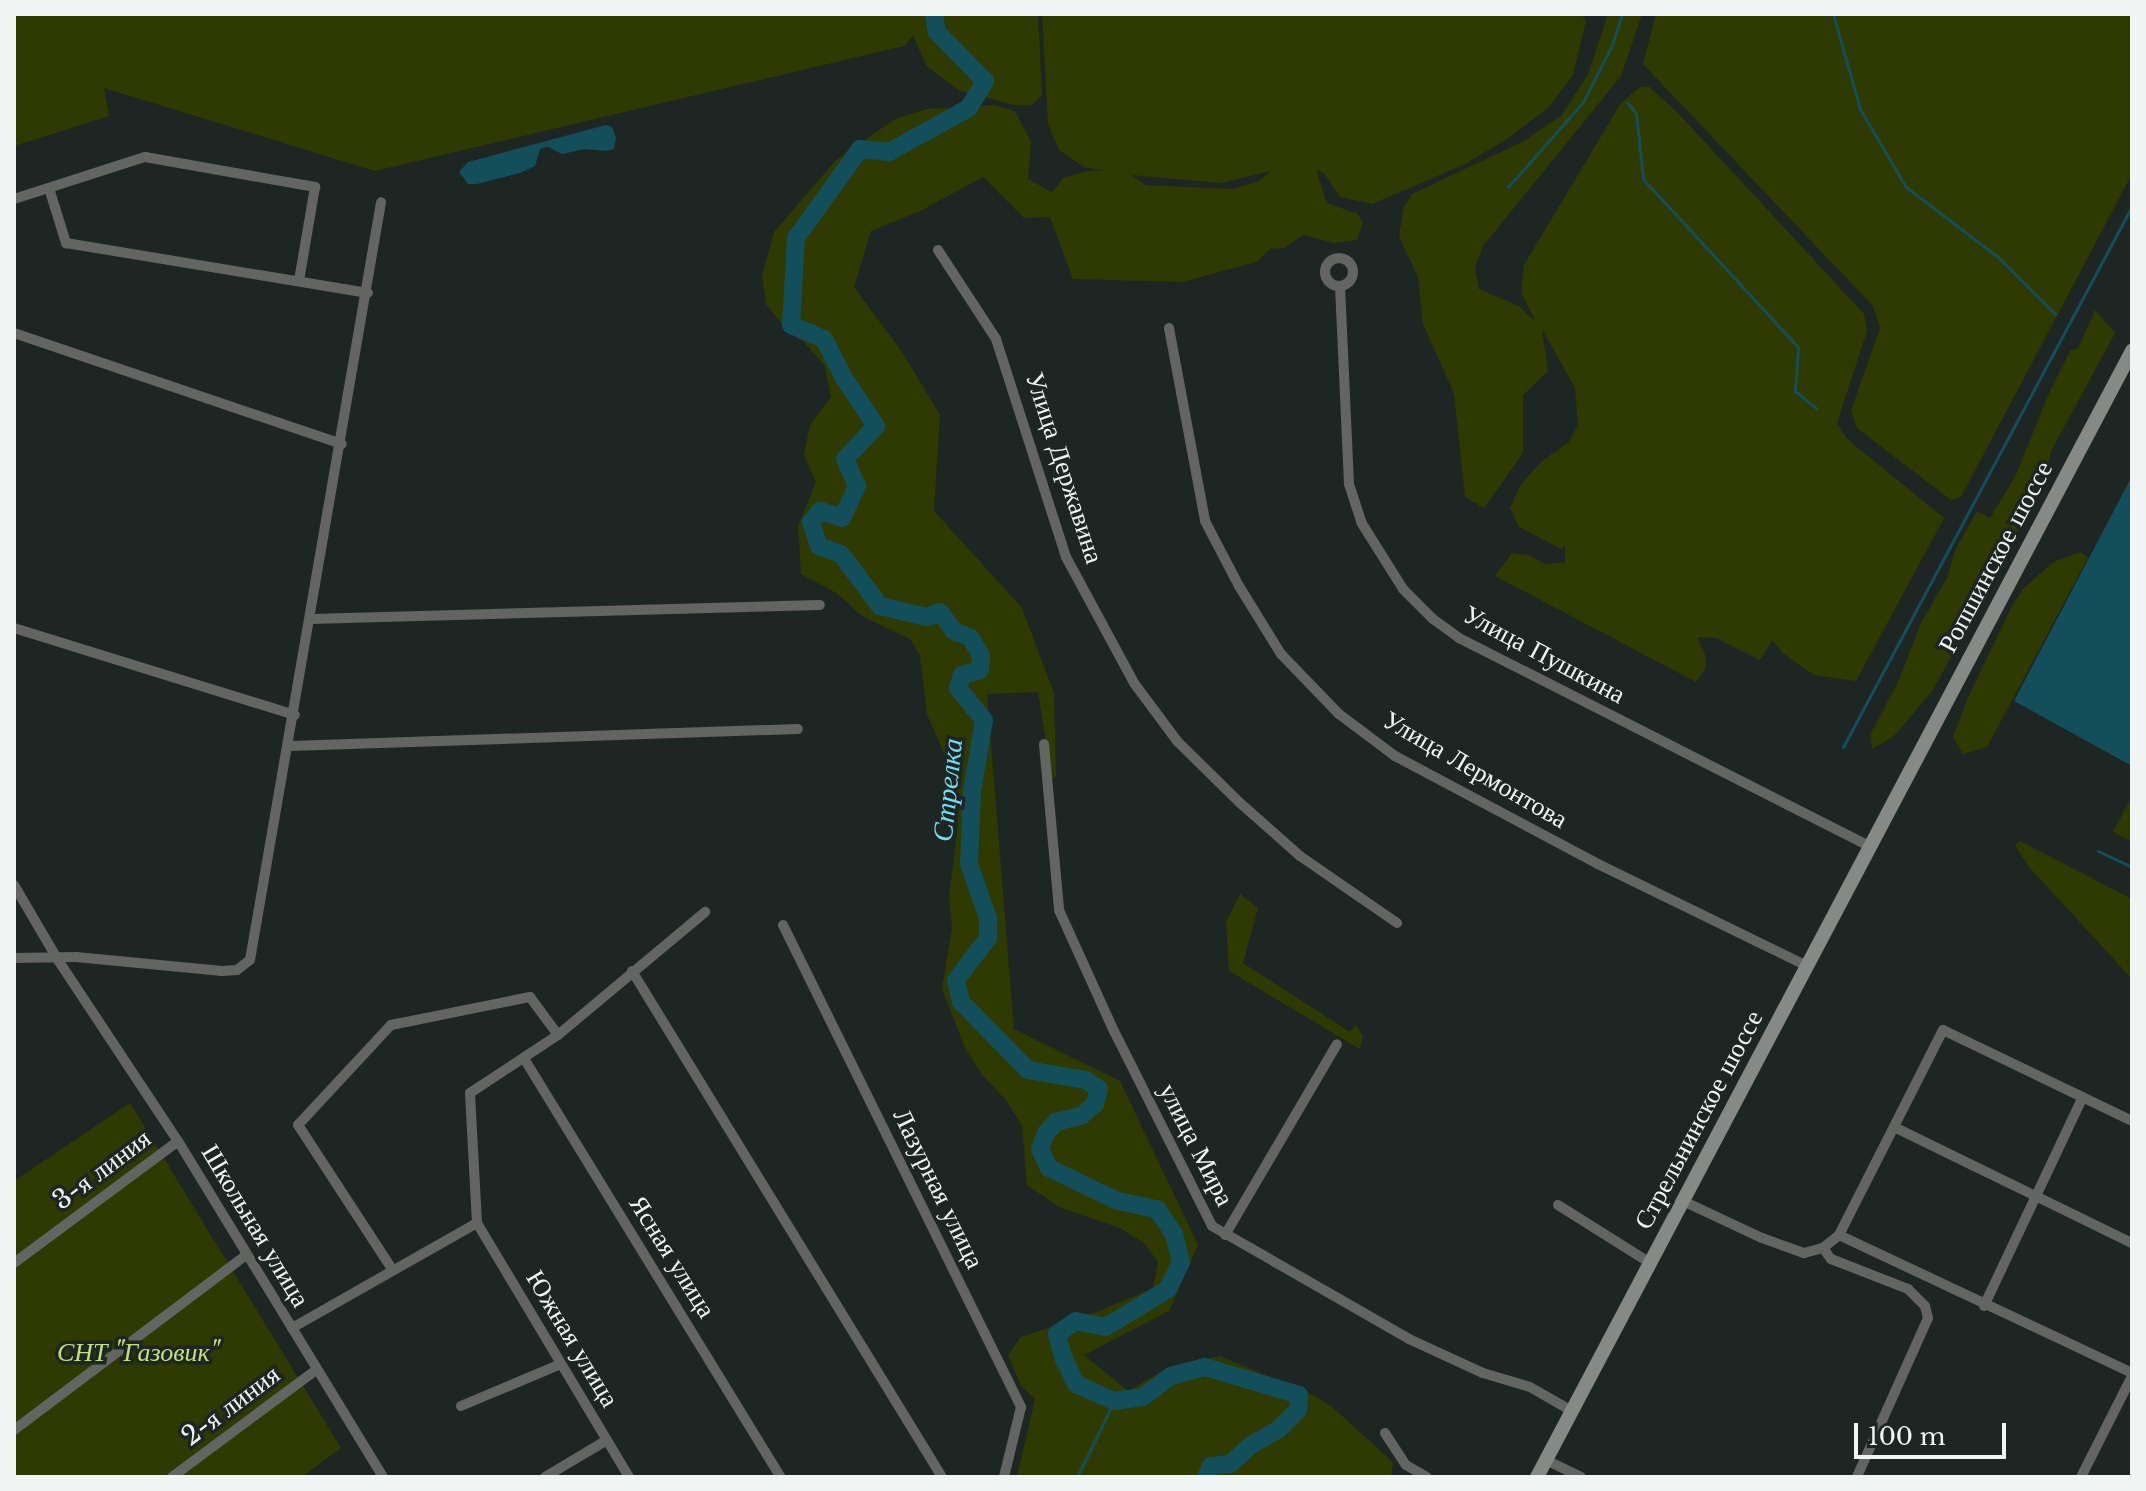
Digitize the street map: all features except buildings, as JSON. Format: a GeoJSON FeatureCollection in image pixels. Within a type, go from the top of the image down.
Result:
{"type":"FeatureCollection","features":[{"type":"Feature","properties":{"kind":"main road","name":"Ропшинское шоссе"},"geometry":{"type":"LineString","coordinates":[[1902,785],[2132,351]]}},
{"type":"Feature","properties":{"kind":"main road","name":"Стрельнинское шоссе"},"geometry":{"type":"LineString","coordinates":[[1537,1477],[1902,785]]}},
{"type":"Feature","properties":{"kind":"street"},"geometry":{"type":"LineString","coordinates":[[14,199],[145,157],[315,187],[299,281]]}},
{"type":"Feature","properties":{"kind":"street"},"geometry":{"type":"LineString","coordinates":[[49,188],[66,243],[368,293]]}},
{"type":"Feature","properties":{"kind":"street"},"geometry":{"type":"LineString","coordinates":[[14,958],[58,960],[76,957],[222,971],[237,970],[250,960],[290,746],[381,202]]}},
{"type":"Feature","properties":{"kind":"street","name":"Улица Державина"},"geometry":{"type":"LineString","coordinates":[[938,250],[996,339],[1066,557],[1134,683],[1177,741],[1239,802],[1300,856],[1397,923]]}},
{"type":"Feature","properties":{"kind":"street","name":"Улица Пушкина"},"geometry":{"type":"LineString","coordinates":[[1340,286],[1349,484],[1361,522],[1403,589],[1433,619],[1459,638],[1871,847]]}},
{"type":"Feature","properties":{"kind":"street","name":"Улица Лермонтова"},"geometry":{"type":"LineString","coordinates":[[1169,328],[1205,521],[1239,586],[1281,654],[1339,714],[1395,756],[1598,864],[1807,966]]}},
{"type":"Feature","properties":{"kind":"street"},"geometry":{"type":"LineString","coordinates":[[14,333],[342,444]]}},
{"type":"Feature","properties":{"kind":"street"},"geometry":{"type":"LineString","coordinates":[[311,619],[820,605]]}},
{"type":"Feature","properties":{"kind":"street"},"geometry":{"type":"LineString","coordinates":[[14,628],[295,715]]}},
{"type":"Feature","properties":{"kind":"street"},"geometry":{"type":"LineString","coordinates":[[290,746],[798,729]]}},
{"type":"Feature","properties":{"kind":"street","name":"улица Мира"},"geometry":{"type":"LineString","coordinates":[[1044,744],[1059,910],[1114,1031],[1212,1226],[1409,1339],[1483,1373],[1530,1387],[1572,1411]]}},
{"type":"Feature","properties":{"kind":"street","name":"Школьная улица"},"geometry":{"type":"LineString","coordinates":[[14,885],[58,960],[178,1141],[383,1477]]}},
{"type":"Feature","properties":{"kind":"street"},"geometry":{"type":"LineString","coordinates":[[292,1328],[477,1223],[470,1093],[525,1060],[558,1035],[705,912]]}},
{"type":"Feature","properties":{"kind":"street","name":"Лазурная улица"},"geometry":{"type":"LineString","coordinates":[[783,925],[1021,1407],[1004,1477]]}},
{"type":"Feature","properties":{"kind":"street"},"geometry":{"type":"LineString","coordinates":[[632,971],[942,1477]]}},
{"type":"Feature","properties":{"kind":"street"},"geometry":{"type":"LineString","coordinates":[[392,1269],[298,1125],[391,1025],[530,997],[558,1035]]}},
{"type":"Feature","properties":{"kind":"street"},"geometry":{"type":"LineString","coordinates":[[1683,1201],[1762,1238],[1804,1253],[1823,1248],[1839,1235],[1943,1030],[2132,1121]]}},
{"type":"Feature","properties":{"kind":"street"},"geometry":{"type":"LineString","coordinates":[[1225,1235],[1337,1044]]}},
{"type":"Feature","properties":{"kind":"street","name":"Ясная улица"},"geometry":{"type":"LineString","coordinates":[[525,1060],[781,1477]]}},
{"type":"Feature","properties":{"kind":"street"},"geometry":{"type":"LineString","coordinates":[[1984,1306],[2083,1097]]}},
{"type":"Feature","properties":{"kind":"street"},"geometry":{"type":"LineString","coordinates":[[1894,1127],[2132,1243]]}},
{"type":"Feature","properties":{"kind":"street","name":"3-я линия"},"geometry":{"type":"LineString","coordinates":[[14,1263],[178,1141]]}},
{"type":"Feature","properties":{"kind":"street"},"geometry":{"type":"LineString","coordinates":[[1558,1205],[1650,1263]]}},
{"type":"Feature","properties":{"kind":"street","name":"Южная улица"},"geometry":{"type":"LineString","coordinates":[[477,1223],[629,1477]]}},
{"type":"Feature","properties":{"kind":"street"},"geometry":{"type":"LineString","coordinates":[[1839,1235],[2132,1374],[2081,1477]]}},
{"type":"Feature","properties":{"kind":"street"},"geometry":{"type":"LineString","coordinates":[[1823,1248],[1831,1259],[1908,1289],[1925,1306],[1928,1318],[1857,1477]]}},
{"type":"Feature","properties":{"kind":"street"},"geometry":{"type":"LineString","coordinates":[[14,1430],[246,1255]]}},
{"type":"Feature","properties":{"kind":"street"},"geometry":{"type":"LineString","coordinates":[[461,1406],[561,1364]]}},
{"type":"Feature","properties":{"kind":"street","name":"2-я линия"},"geometry":{"type":"LineString","coordinates":[[172,1477],[316,1370]]}},
{"type":"Feature","properties":{"kind":"street"},"geometry":{"type":"LineString","coordinates":[[1385,1433],[1406,1465],[1427,1477]]}},
{"type":"Feature","properties":{"kind":"street"},"geometry":{"type":"LineString","coordinates":[[545,1477],[607,1440]]}},
{"type":"Feature","properties":{"kind":"street"},"geometry":{"type":"LineString","coordinates":[[1546,1460],[1581,1477]]}},
{"type":"Feature","properties":{"kind":"green space"},"geometry":{"type":"Polygon","coordinates":[[[14,14],[1038,14],[1042,96],[1031,105],[1014,105],[958,90],[927,66],[913,36],[904,46],[375,171],[104,88],[109,116],[14,146],[14,14]]]}},
{"type":"Feature","properties":{"kind":"green space"},"geometry":{"type":"Polygon","coordinates":[[[1042,14],[1581,14],[1586,21],[1573,75],[1549,107],[1504,141],[1465,164],[1372,204],[1340,197],[1324,173],[1316,170],[1327,203],[1358,214],[1363,223],[1357,240],[1334,243],[1303,235],[1284,248],[1270,249],[1256,262],[1183,282],[1073,279],[1050,217],[1024,218],[983,177],[920,211],[871,231],[854,287],[902,352],[940,415],[934,511],[1022,608],[1054,693],[1056,776],[1052,779],[1038,692],[987,694],[1014,1029],[1120,1081],[1198,1245],[1169,1311],[1084,1355],[1128,1391],[1171,1366],[1220,1356],[1315,1396],[1331,1406],[1393,1462],[1391,1477],[1017,1477],[1035,1399],[1021,1386],[1008,1355],[1021,1337],[1099,1311],[1153,1288],[1158,1262],[1144,1243],[1120,1228],[1059,1207],[1027,1185],[1022,1126],[1007,1101],[982,1075],[965,1048],[942,989],[952,928],[949,896],[958,824],[943,751],[927,714],[920,655],[910,639],[862,616],[838,594],[801,574],[798,526],[816,482],[804,455],[810,425],[831,397],[825,366],[803,341],[789,333],[766,304],[762,276],[774,232],[835,161],[895,119],[927,109],[994,105],[1015,111],[1031,142],[1028,179],[1052,192],[1063,178],[1088,171],[1105,171],[1084,167],[1059,150],[1048,124],[1042,14]],[[1271,171],[1221,183],[1131,175],[1146,185],[1233,189],[1259,181],[1271,171]]]}},
{"type":"Feature","properties":{"kind":"green space"},"geometry":{"type":"Polygon","coordinates":[[[1608,14],[1642,14],[1621,76],[1483,246],[1475,267],[1479,289],[1519,306],[1536,322],[1521,293],[1524,265],[1621,103],[1640,87],[1648,86],[1677,112],[1864,314],[1867,331],[1837,423],[1847,439],[1944,518],[1856,681],[1814,675],[1784,654],[1772,640],[1760,660],[1716,638],[1697,637],[1705,654],[1706,667],[1696,682],[1495,576],[1512,553],[1528,555],[1545,564],[1565,562],[1565,545],[1561,549],[1519,527],[1510,508],[1521,484],[1541,462],[1569,442],[1578,425],[1575,388],[1542,329],[1548,371],[1523,395],[1523,453],[1484,508],[1465,497],[1454,394],[1423,324],[1418,277],[1399,237],[1403,209],[1412,194],[1524,141],[1562,115],[1588,74],[1608,14]]]}},
{"type":"Feature","properties":{"kind":"green space"},"geometry":{"type":"Polygon","coordinates":[[[1656,14],[2132,14],[2132,174],[1961,497],[1951,500],[1857,428],[1851,411],[1880,328],[1873,306],[1643,64],[1656,14]]]}},
{"type":"Feature","properties":{"kind":"green space"},"geometry":{"type":"Polygon","coordinates":[[[2095,310],[2115,333],[2051,451],[2046,479],[1933,690],[1894,736],[1872,749],[1870,735],[1898,682],[1921,623],[1947,578],[1955,550],[1977,511],[1990,518],[2015,477],[2050,391],[2070,351],[2078,348],[2095,310]]]}},
{"type":"Feature","properties":{"kind":"green space"},"geometry":{"type":"Polygon","coordinates":[[[2081,552],[2088,558],[1987,747],[1963,754],[1953,737],[1969,695],[2012,606],[2023,589],[2053,562],[2081,552]]]}},
{"type":"Feature","properties":{"kind":"green space"},"geometry":{"type":"Polygon","coordinates":[[[2132,796],[2132,842],[2113,832],[2132,796]]]}},
{"type":"Feature","properties":{"kind":"green space"},"geometry":{"type":"Polygon","coordinates":[[[2020,841],[2132,899],[2132,979],[2029,867],[2015,845],[2020,841]]]}},
{"type":"Feature","properties":{"kind":"green space"},"geometry":{"type":"Polygon","coordinates":[[[1240,894],[1258,908],[1243,963],[1350,1032],[1356,1025],[1363,1036],[1360,1049],[1229,971],[1226,922],[1240,894]]]}},
{"type":"Feature","properties":{"kind":"green space","name":"СНТ \"Газовик\""},"geometry":{"type":"Polygon","coordinates":[[[130,1103],[341,1448],[302,1477],[14,1477],[14,1181],[130,1103]]]}},
{"type":"Feature","properties":{"kind":"water"},"geometry":{"type":"Polygon","coordinates":[[[606,125],[612,127],[616,138],[614,149],[585,149],[562,154],[548,147],[540,149],[535,166],[477,184],[468,184],[459,172],[468,162],[606,125]]]}},
{"type":"Feature","properties":{"kind":"water"},"geometry":{"type":"Polygon","coordinates":[[[2132,476],[2132,766],[2014,701],[2132,476]]]}},
{"type":"Feature","properties":{"kind":"waterway","name":"Стрелка"},"geometry":{"type":"LineString","coordinates":[[934,14],[937,32],[985,81],[969,108],[889,152],[860,149],[796,238],[791,325],[824,339],[844,378],[876,426],[845,459],[857,486],[842,518],[820,511],[811,522],[819,546],[841,554],[880,606],[927,617],[940,612],[954,631],[971,638],[981,656],[980,670],[962,675],[958,688],[984,720],[972,792],[969,864],[988,918],[988,938],[956,980],[961,1002],[1028,1070],[1086,1080],[1099,1089],[1095,1104],[1081,1116],[1056,1122],[1046,1133],[1040,1149],[1049,1168],[1118,1201],[1157,1209],[1174,1234],[1181,1262],[1168,1289],[1106,1327],[1076,1321],[1057,1334],[1063,1357],[1076,1384],[1114,1401],[1143,1397],[1171,1376],[1205,1367],[1299,1395],[1298,1410],[1279,1429],[1251,1445],[1230,1464],[1211,1466],[1206,1477]]}},
{"type":"Feature","properties":{"kind":"waterway"},"geometry":{"type":"LineString","coordinates":[[1508,187],[1583,102],[1612,45],[1622,14]]}},
{"type":"Feature","properties":{"kind":"waterway"},"geometry":{"type":"LineString","coordinates":[[1833,14],[1860,109],[1906,187],[1998,257],[2055,314]]}},
{"type":"Feature","properties":{"kind":"waterway"},"geometry":{"type":"LineString","coordinates":[[1627,102],[1636,113],[1643,179],[1798,347],[1795,391],[1817,409]]}},
{"type":"Feature","properties":{"kind":"waterway"},"geometry":{"type":"LineString","coordinates":[[1843,747],[2132,206]]}},
{"type":"Feature","properties":{"kind":"waterway"},"geometry":{"type":"LineString","coordinates":[[2098,851],[2132,867]]}},
{"type":"Feature","properties":{"kind":"waterway"},"geometry":{"type":"LineString","coordinates":[[1077,1477],[1114,1401]]}}]}
